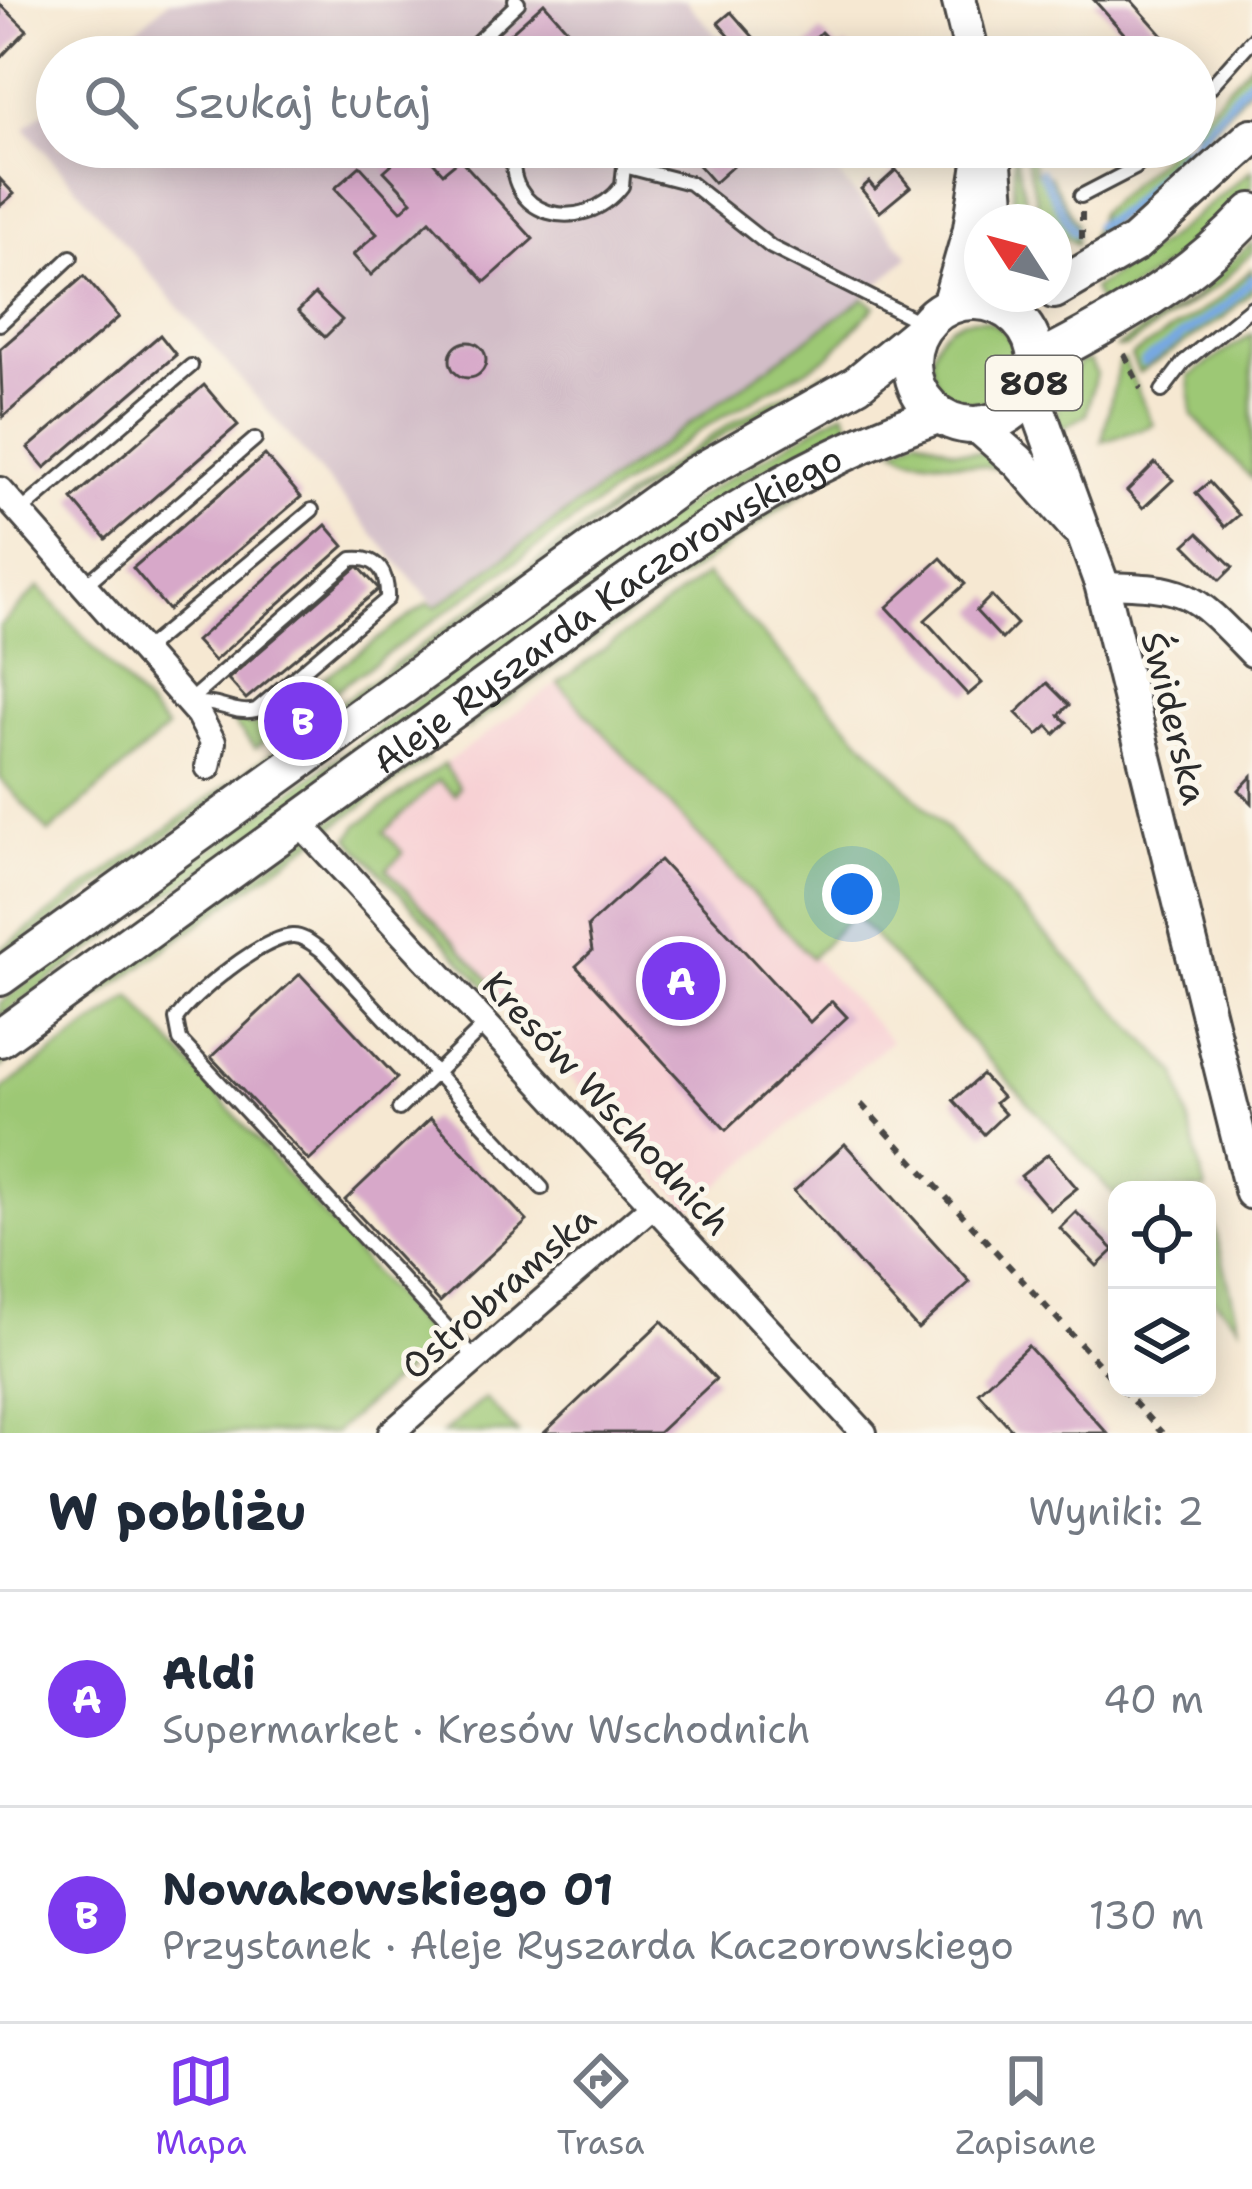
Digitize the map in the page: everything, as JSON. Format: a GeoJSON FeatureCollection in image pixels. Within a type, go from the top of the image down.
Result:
{"type":"FeatureCollection","features":[{"type":"Feature","properties":{"kind":"main road"},"geometry":{"type":"LineString","coordinates":[[959,0],[968,36]]}},
{"type":"Feature","properties":{"kind":"main road"},"geometry":{"type":"LineString","coordinates":[[1072,279],[1135,243],[1252,137]]}},
{"type":"Feature","properties":{"kind":"main road","name":"808"},"geometry":{"type":"LineString","coordinates":[[983,168],[970,231],[913,378],[938,415],[978,426],[1010,415],[1034,375],[1029,333],[1011,312]]}},
{"type":"Feature","properties":{"kind":"main road","name":"808"},"geometry":{"type":"LineString","coordinates":[[990,168],[996,204]]}},
{"type":"Feature","properties":{"kind":"main road"},"geometry":{"type":"LineString","coordinates":[[1034,375],[1178,283],[1252,212]]}},
{"type":"Feature","properties":{"kind":"main road","name":"808"},"geometry":{"type":"LineString","coordinates":[[931,322],[964,308]]}},
{"type":"Feature","properties":{"kind":"main road","name":"Aleje Ryszarda Kaczorowskiego"},"geometry":{"type":"LineString","coordinates":[[0,977],[695,476],[875,373],[931,322]]}},
{"type":"Feature","properties":{"kind":"main road","name":"Świderska"},"geometry":{"type":"LineString","coordinates":[[1034,375],[1102,584],[1252,1192]]}},
{"type":"Feature","properties":{"kind":"main road","name":"Aleje Ryszarda Kaczorowskiego"},"geometry":{"type":"LineString","coordinates":[[0,1038],[596,607],[727,520],[867,440],[938,415]]}},
{"type":"Feature","properties":{"kind":"main road","name":"Świderska"},"geometry":{"type":"LineString","coordinates":[[978,426],[1018,461],[1088,542]]}},
{"type":"Feature","properties":{"kind":"street"},"geometry":{"type":"LineString","coordinates":[[0,490],[190,704],[213,742],[208,767]]}},
{"type":"Feature","properties":{"kind":"street"},"geometry":{"type":"LineString","coordinates":[[1102,584],[1167,586],[1186,592],[1252,654]]}},
{"type":"Feature","properties":{"kind":"street","name":"Kresów Wschodnich"},"geometry":{"type":"LineString","coordinates":[[298,821],[864,1433]]}},
{"type":"Feature","properties":{"kind":"street","name":"Ostrobramska"},"geometry":{"type":"LineString","coordinates":[[391,1433],[652,1206]]}},
{"type":"Feature","properties":{"kind":"lane"},"geometry":{"type":"LineString","coordinates":[[483,36],[518,3],[514,0]]}},
{"type":"Feature","properties":{"kind":"lane"},"geometry":{"type":"LineString","coordinates":[[1216,80],[1252,40]]}},
{"type":"Feature","properties":{"kind":"lane"},"geometry":{"type":"LineString","coordinates":[[518,168],[523,193],[555,215],[593,213],[610,202],[627,168]]}},
{"type":"Feature","properties":{"kind":"lane"},"geometry":{"type":"LineString","coordinates":[[632,168],[690,183],[771,247],[931,322]]}},
{"type":"Feature","properties":{"kind":"lane"},"geometry":{"type":"LineString","coordinates":[[1082,196],[1135,168]]}},
{"type":"Feature","properties":{"kind":"lane"},"geometry":{"type":"LineString","coordinates":[[0,324],[71,257]]}},
{"type":"Feature","properties":{"kind":"lane"},"geometry":{"type":"LineString","coordinates":[[1162,391],[1184,362],[1252,307]]}},
{"type":"Feature","properties":{"kind":"lane"},"geometry":{"type":"LineString","coordinates":[[20,512],[191,367]]}},
{"type":"Feature","properties":{"kind":"lane"},"geometry":{"type":"LineString","coordinates":[[85,585],[255,439]]}},
{"type":"Feature","properties":{"kind":"lane"},"geometry":{"type":"LineString","coordinates":[[143,651],[312,510]]}},
{"type":"Feature","properties":{"kind":"lane"},"geometry":{"type":"LineString","coordinates":[[366,557],[380,567],[388,579],[387,599],[256,710],[248,713],[205,701],[190,704],[352,559],[366,557]]}},
{"type":"Feature","properties":{"kind":"lane"},"geometry":{"type":"LineString","coordinates":[[476,1359],[180,1040],[176,1019],[209,984],[291,936],[326,953],[542,1188]]}},
{"type":"Feature","properties":{"kind":"lane"},"geometry":{"type":"LineString","coordinates":[[399,1109],[486,1024]]}},
{"type":"Feature","properties":{"kind":"path"},"geometry":{"type":"LineString","coordinates":[[1082,196],[1082,245]]}},
{"type":"Feature","properties":{"kind":"path"},"geometry":{"type":"LineString","coordinates":[[1124,354],[1146,400],[1162,391]]}},
{"type":"Feature","properties":{"kind":"path"},"geometry":{"type":"LineString","coordinates":[[861,1104],[1108,1374]]}},
{"type":"Feature","properties":{"kind":"path"},"geometry":{"type":"LineString","coordinates":[[1129,1397],[1162,1433]]}},
{"type":"Feature","properties":{"kind":"shaded area"},"geometry":{"type":"Polygon","coordinates":[[[170,0],[685,0],[717,36],[130,36],[170,0]]]}},
{"type":"Feature","properties":{"kind":"shaded area"},"geometry":{"type":"Polygon","coordinates":[[[36,118],[36,141],[25,128],[36,118]]]}},
{"type":"Feature","properties":{"kind":"shaded area"},"geometry":{"type":"Polygon","coordinates":[[[59,168],[832,168],[909,256],[864,298],[436,607],[59,168]]]}},
{"type":"Feature","properties":{"kind":"shaded area"},"geometry":{"type":"Polygon","coordinates":[[[558,683],[891,1041],[691,1209],[354,841],[364,821],[558,683]]]}},
{"type":"Feature","properties":{"kind":"green space"},"geometry":{"type":"Polygon","coordinates":[[[1252,61],[1252,85],[1216,124],[1216,100],[1252,61]]]}},
{"type":"Feature","properties":{"kind":"green space"},"geometry":{"type":"Polygon","coordinates":[[[1014,168],[1018,168],[1026,204],[1013,204],[1014,168]]]}},
{"type":"Feature","properties":{"kind":"green space"},"geometry":{"type":"Polygon","coordinates":[[[1028,168],[1050,176],[1065,204],[1037,204],[1028,168]]]}},
{"type":"Feature","properties":{"kind":"green space"},"geometry":{"type":"Polygon","coordinates":[[[1149,168],[1174,168],[1136,207],[1091,238],[1100,212],[1149,168]]]}},
{"type":"Feature","properties":{"kind":"green space"},"geometry":{"type":"Polygon","coordinates":[[[1252,170],[1252,185],[1200,242],[1102,309],[1093,289],[1164,241],[1252,170]]]}},
{"type":"Feature","properties":{"kind":"green space"},"geometry":{"type":"Polygon","coordinates":[[[1252,242],[1252,252],[1220,284],[1126,347],[1115,348],[1193,299],[1252,242]]]}},
{"type":"Feature","properties":{"kind":"green space"},"geometry":{"type":"Polygon","coordinates":[[[1252,269],[1252,291],[1224,317],[1139,373],[1131,356],[1217,301],[1252,269]]]}},
{"type":"Feature","properties":{"kind":"green space"},"geometry":{"type":"Polygon","coordinates":[[[864,298],[875,306],[829,356],[705,427],[255,748],[226,714],[251,725],[264,721],[428,603],[436,607],[864,298]]]}},
{"type":"Feature","properties":{"kind":"green space"},"geometry":{"type":"Polygon","coordinates":[[[974,319],[1004,331],[1016,361],[1004,391],[974,403],[944,391],[932,361],[944,331],[974,319]]]}},
{"type":"Feature","properties":{"kind":"green space"},"geometry":{"type":"Polygon","coordinates":[[[1252,334],[1252,479],[1192,415],[1189,376],[1252,334]]]}},
{"type":"Feature","properties":{"kind":"green space"},"geometry":{"type":"Polygon","coordinates":[[[1124,360],[1153,425],[1102,442],[1119,362],[1124,360]]]}},
{"type":"Feature","properties":{"kind":"green space"},"geometry":{"type":"Polygon","coordinates":[[[1090,361],[1096,373],[1086,415],[1059,430],[1058,402],[1064,386],[1080,362],[1090,361]]]}},
{"type":"Feature","properties":{"kind":"green space"},"geometry":{"type":"Polygon","coordinates":[[[825,373],[829,379],[726,433],[617,508],[0,958],[0,950],[672,464],[729,424],[825,373]]]}},
{"type":"Feature","properties":{"kind":"green space"},"geometry":{"type":"Polygon","coordinates":[[[844,411],[850,423],[745,479],[0,1016],[0,1003],[695,498],[844,411]]]}},
{"type":"Feature","properties":{"kind":"green space"},"geometry":{"type":"Polygon","coordinates":[[[918,436],[953,450],[990,454],[1004,469],[911,457],[895,449],[918,436]]]}},
{"type":"Feature","properties":{"kind":"green space"},"geometry":{"type":"Polygon","coordinates":[[[807,490],[465,731],[478,715],[720,540],[807,490]]]}},
{"type":"Feature","properties":{"kind":"green space"},"geometry":{"type":"Polygon","coordinates":[[[706,575],[1177,1074],[1204,1181],[1108,1181],[1108,1188],[853,914],[811,958],[558,683],[706,575]]]}},
{"type":"Feature","properties":{"kind":"green space"},"geometry":{"type":"Polygon","coordinates":[[[39,587],[167,729],[49,833],[0,778],[0,626],[39,587]]]}},
{"type":"Feature","properties":{"kind":"green space"},"geometry":{"type":"Polygon","coordinates":[[[429,758],[0,1068],[0,1061],[415,760],[429,758]]]}},
{"type":"Feature","properties":{"kind":"green space"},"geometry":{"type":"Polygon","coordinates":[[[444,764],[459,787],[455,795],[438,780],[384,832],[403,853],[387,869],[492,983],[487,988],[349,838],[359,824],[444,764]]]}},
{"type":"Feature","properties":{"kind":"green space"},"geometry":{"type":"Polygon","coordinates":[[[131,997],[436,1344],[334,1433],[0,1433],[0,1091],[131,997]]]}},
{"type":"Feature","properties":{"kind":"green space"},"geometry":{"type":"Polygon","coordinates":[[[1216,1232],[1239,1325],[1216,1301],[1216,1232]]]}},
{"type":"Feature","properties":{"kind":"green space"},"geometry":{"type":"Polygon","coordinates":[[[485,1398],[518,1433],[443,1433],[485,1398]]]}},
{"type":"Feature","properties":{"kind":"building"},"geometry":{"type":"Polygon","coordinates":[[[1094,0],[1131,0],[1163,36],[1126,36],[1094,0]]]}},
{"type":"Feature","properties":{"kind":"building"},"geometry":{"type":"Polygon","coordinates":[[[544,3],[573,36],[507,36],[544,3]]]}},
{"type":"Feature","properties":{"kind":"building"},"geometry":{"type":"Polygon","coordinates":[[[0,4],[27,30],[0,58],[0,4]]]}},
{"type":"Feature","properties":{"kind":"building"},"geometry":{"type":"Polygon","coordinates":[[[731,12],[752,36],[729,36],[718,23],[731,12]]]}},
{"type":"Feature","properties":{"kind":"building"},"geometry":{"type":"Polygon","coordinates":[[[362,168],[401,211],[412,201],[384,171],[439,168],[443,173],[449,168],[468,168],[533,239],[485,282],[430,221],[371,275],[353,255],[377,234],[335,188],[362,168]]]}},
{"type":"Feature","properties":{"kind":"building"},"geometry":{"type":"Polygon","coordinates":[[[701,168],[731,168],[714,183],[701,168]]]}},
{"type":"Feature","properties":{"kind":"building"},"geometry":{"type":"Polygon","coordinates":[[[896,170],[910,187],[880,212],[861,189],[869,182],[875,189],[896,170]]]}},
{"type":"Feature","properties":{"kind":"building"},"geometry":{"type":"Polygon","coordinates":[[[0,179],[14,194],[0,206],[0,179]]]}},
{"type":"Feature","properties":{"kind":"building"},"geometry":{"type":"Polygon","coordinates":[[[84,276],[119,317],[3,417],[0,349],[84,276]]]}},
{"type":"Feature","properties":{"kind":"building"},"geometry":{"type":"Polygon","coordinates":[[[315,294],[342,320],[325,337],[298,311],[315,294]]]}},
{"type":"Feature","properties":{"kind":"building"},"geometry":{"type":"Polygon","coordinates":[[[160,335],[176,355],[45,468],[28,448],[160,335]]]}},
{"type":"Feature","properties":{"kind":"building"},"geometry":{"type":"Polygon","coordinates":[[[468,342],[481,347],[486,360],[481,373],[468,378],[455,373],[450,360],[455,347],[468,342]]]}},
{"type":"Feature","properties":{"kind":"building"},"geometry":{"type":"Polygon","coordinates":[[[204,385],[238,425],[106,539],[72,499],[204,385]]]}},
{"type":"Feature","properties":{"kind":"building"},"geometry":{"type":"Polygon","coordinates":[[[265,455],[301,497],[168,610],[133,568],[265,455]]]}},
{"type":"Feature","properties":{"kind":"building"},"geometry":{"type":"Polygon","coordinates":[[[1155,463],[1173,480],[1143,508],[1127,491],[1155,463]]]}},
{"type":"Feature","properties":{"kind":"building"},"geometry":{"type":"Polygon","coordinates":[[[1209,482],[1239,515],[1225,527],[1196,493],[1209,482]]]}},
{"type":"Feature","properties":{"kind":"building"},"geometry":{"type":"Polygon","coordinates":[[[326,525],[344,546],[214,661],[196,641],[326,525]]]}},
{"type":"Feature","properties":{"kind":"building"},"geometry":{"type":"Polygon","coordinates":[[[1198,533],[1233,567],[1220,580],[1185,545],[1198,533]]]}},
{"type":"Feature","properties":{"kind":"building"},"geometry":{"type":"Polygon","coordinates":[[[941,558],[965,584],[925,620],[982,683],[968,695],[887,607],[941,558]]]}},
{"type":"Feature","properties":{"kind":"building"},"geometry":{"type":"Polygon","coordinates":[[[358,566],[379,589],[246,699],[228,679],[358,566]]]}},
{"type":"Feature","properties":{"kind":"building"},"geometry":{"type":"Polygon","coordinates":[[[991,596],[1017,624],[1002,639],[976,611],[991,596]]]}},
{"type":"Feature","properties":{"kind":"building"},"geometry":{"type":"Polygon","coordinates":[[[1047,683],[1069,705],[1059,715],[1067,722],[1055,734],[1048,726],[1038,735],[1016,713],[1047,683]]]}},
{"type":"Feature","properties":{"kind":"building"},"geometry":{"type":"Polygon","coordinates":[[[1252,776],[1252,803],[1239,790],[1252,776]]]}},
{"type":"Feature","properties":{"kind":"building"},"geometry":{"type":"Polygon","coordinates":[[[660,860],[810,1022],[832,1001],[847,1017],[726,1130],[576,966],[592,951],[588,926],[660,860]]]}},
{"type":"Feature","properties":{"kind":"building"},"geometry":{"type":"Polygon","coordinates":[[[300,974],[397,1078],[309,1161],[211,1057],[300,974]]]}},
{"type":"Feature","properties":{"kind":"building"},"geometry":{"type":"Polygon","coordinates":[[[982,1075],[1002,1097],[995,1103],[1005,1114],[984,1134],[953,1100],[982,1075]]]}},
{"type":"Feature","properties":{"kind":"building"},"geometry":{"type":"Polygon","coordinates":[[[431,1118],[527,1221],[440,1302],[345,1200],[431,1118]]]}},
{"type":"Feature","properties":{"kind":"building"},"geometry":{"type":"Polygon","coordinates":[[[845,1144],[970,1282],[918,1329],[794,1191],[845,1144]]]}},
{"type":"Feature","properties":{"kind":"building"},"geometry":{"type":"Polygon","coordinates":[[[1048,1154],[1077,1188],[1050,1210],[1021,1176],[1048,1154]]]}},
{"type":"Feature","properties":{"kind":"building"},"geometry":{"type":"Polygon","coordinates":[[[1076,1212],[1108,1244],[1108,1256],[1097,1266],[1060,1228],[1076,1212]]]}},
{"type":"Feature","properties":{"kind":"building"},"geometry":{"type":"Polygon","coordinates":[[[662,1321],[716,1379],[658,1433],[544,1433],[662,1321]]]}},
{"type":"Feature","properties":{"kind":"building"},"geometry":{"type":"Polygon","coordinates":[[[1028,1346],[1107,1433],[1015,1433],[978,1392],[1028,1346]]]}},
{"type":"Feature","properties":{"kind":"waterway"},"geometry":{"type":"LineString","coordinates":[[1216,116],[1252,76]]}},
{"type":"Feature","properties":{"kind":"waterway"},"geometry":{"type":"LineString","coordinates":[[1097,226],[1123,211],[1167,168]]}},
{"type":"Feature","properties":{"kind":"waterway"},"geometry":{"type":"LineString","coordinates":[[1041,172],[1073,232]]}},
{"type":"Feature","properties":{"kind":"waterway"},"geometry":{"type":"LineString","coordinates":[[1144,362],[1227,305],[1252,279]]}},
{"type":"Feature","properties":{"kind":"place","name":"Nowakowskiego 01"},"geometry":{"type":"Point","coordinates":[303,721]}},
{"type":"Feature","properties":{"kind":"place","name":"Aldi"},"geometry":{"type":"Point","coordinates":[681,981]}}]}
